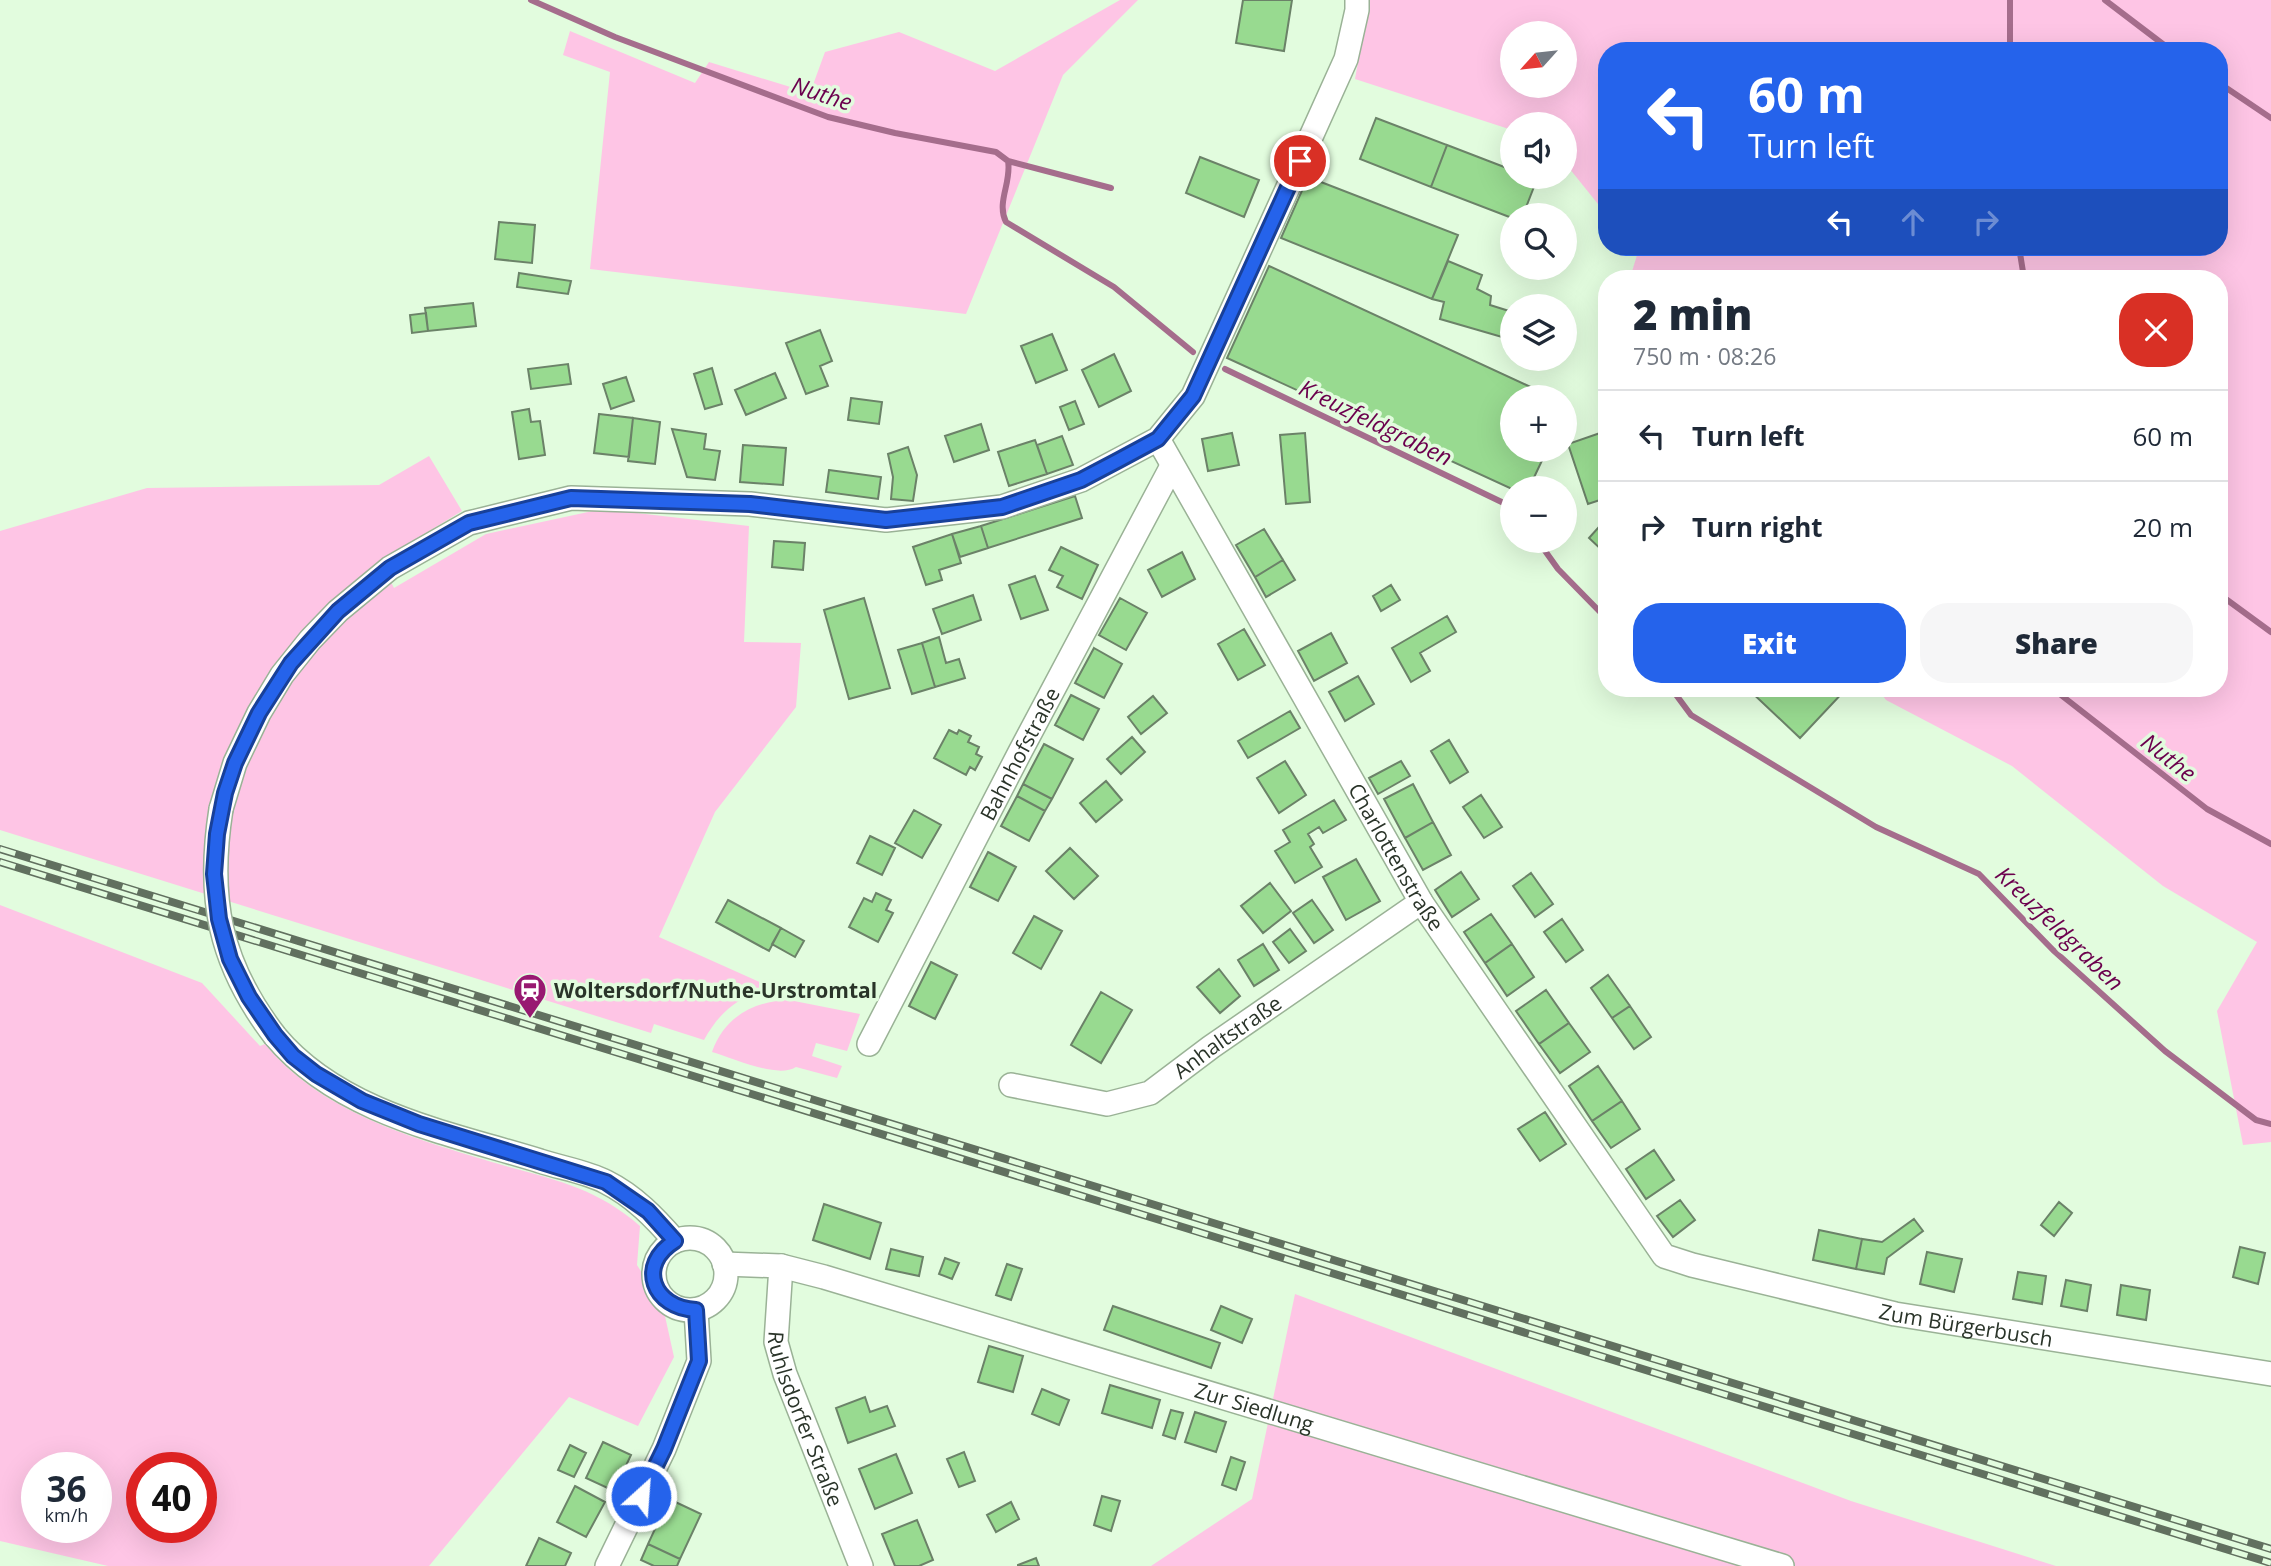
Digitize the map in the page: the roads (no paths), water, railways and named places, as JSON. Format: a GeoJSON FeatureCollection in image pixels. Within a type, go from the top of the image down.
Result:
{"type":"FeatureCollection","features":[{"type":"Feature","properties":{"kind":"street"},"geometry":{"type":"LineString","coordinates":[[675,1241],[648,1211],[606,1182],[419,1124],[362,1101],[316,1074],[293,1056],[275,1035],[237,975],[219,919],[214,874],[222,808],[235,763],[259,713],[282,675],[338,611],[390,568],[469,523],[571,498],[750,504],[886,520],[1002,507],[1081,480],[1158,439],[1193,396],[1295,173],[1346,59],[1357,0]]}},
{"type":"Feature","properties":{"kind":"street","name":"Charlottenstraße"},"geometry":{"type":"LineString","coordinates":[[1158,439],[1421,902],[1664,1256]]}},
{"type":"Feature","properties":{"kind":"street","name":"Bahnhofstraße"},"geometry":{"type":"LineString","coordinates":[[869,1044],[1172,466]]}},
{"type":"Feature","properties":{"kind":"street","name":"Anhaltstraße"},"geometry":{"type":"LineString","coordinates":[[1011,1085],[1107,1104],[1150,1093],[1211,1047],[1421,902]]}},
{"type":"Feature","properties":{"kind":"street"},"geometry":{"type":"LineString","coordinates":[[687,1237],[710,1244],[719,1253],[724,1264],[726,1276],[723,1288],[716,1298],[696,1310],[672,1306],[657,1289],[654,1266],[665,1247],[675,1241],[687,1237]]}},
{"type":"Feature","properties":{"kind":"street","name":"Zum Bürgerbusch"},"geometry":{"type":"LineString","coordinates":[[1664,1256],[1895,1314],[2271,1374]]}},
{"type":"Feature","properties":{"kind":"street","name":"Zur Siedlung"},"geometry":{"type":"LineString","coordinates":[[724,1264],[780,1266],[824,1277],[1782,1566]]}},
{"type":"Feature","properties":{"kind":"street","name":"Ruhlsdorfer Straße"},"geometry":{"type":"LineString","coordinates":[[780,1266],[776,1342],[785,1374],[861,1566]]}},
{"type":"Feature","properties":{"kind":"street"},"geometry":{"type":"LineString","coordinates":[[607,1566],[664,1449],[699,1361],[696,1310]]}},
{"type":"Feature","properties":{"kind":"waterway","name":"Nuthe"},"geometry":{"type":"LineString","coordinates":[[531,0],[615,37],[828,117],[996,152],[1008,161],[1111,188]]}},
{"type":"Feature","properties":{"kind":"waterway","name":"Nuthe"},"geometry":{"type":"LineString","coordinates":[[2010,0],[2010,42]]}},
{"type":"Feature","properties":{"kind":"waterway"},"geometry":{"type":"LineString","coordinates":[[2105,0],[2160,42]]}},
{"type":"Feature","properties":{"kind":"waterway"},"geometry":{"type":"LineString","coordinates":[[2228,89],[2271,118]]}},
{"type":"Feature","properties":{"kind":"waterway","name":"Kreuzfeldgraben"},"geometry":{"type":"LineString","coordinates":[[1008,161],[1003,199],[1006,222],[1114,287],[1193,352]]}},
{"type":"Feature","properties":{"kind":"waterway","name":"Nuthe"},"geometry":{"type":"LineString","coordinates":[[2020,256],[2023,270]]}},
{"type":"Feature","properties":{"kind":"waterway","name":"Kreuzfeldgraben"},"geometry":{"type":"LineString","coordinates":[[1225,369],[1500,501]]}},
{"type":"Feature","properties":{"kind":"waterway","name":"Kreuzfeldgraben"},"geometry":{"type":"LineString","coordinates":[[1547,553],[1558,569],[1598,610]]}},
{"type":"Feature","properties":{"kind":"waterway"},"geometry":{"type":"LineString","coordinates":[[2228,601],[2271,632]]}},
{"type":"Feature","properties":{"kind":"waterway","name":"Kreuzfeldgraben"},"geometry":{"type":"LineString","coordinates":[[1678,697],[1691,715],[1876,827],[1979,874],[2053,950],[2165,1051],[2256,1120],[2271,1124]]}},
{"type":"Feature","properties":{"kind":"waterway","name":"Nuthe"},"geometry":{"type":"LineString","coordinates":[[2064,697],[2207,809],[2271,844]]}},
{"type":"Feature","properties":{"kind":"railway"},"geometry":{"type":"LineString","coordinates":[[0,849],[2271,1549]]}},
{"type":"Feature","properties":{"kind":"railway"},"geometry":{"type":"LineString","coordinates":[[0,862],[2271,1563]]}},
{"type":"Feature","properties":{"kind":"place","name":"Woltersdorf/Nuthe-Urstromtal"},"geometry":{"type":"Point","coordinates":[530,1020]}}]}
